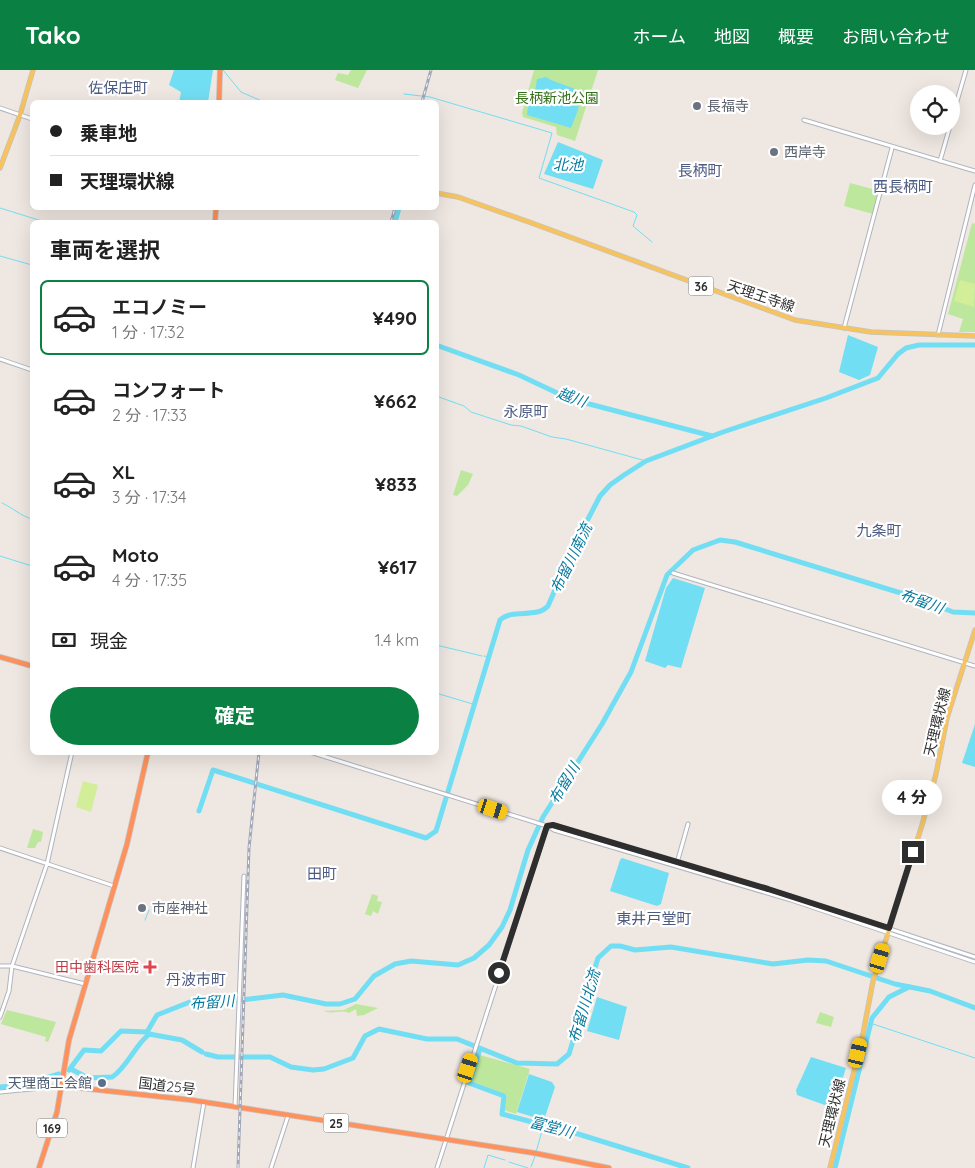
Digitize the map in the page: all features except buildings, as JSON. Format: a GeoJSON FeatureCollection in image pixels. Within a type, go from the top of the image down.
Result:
{"type":"FeatureCollection","features":[{"type":"Feature","properties":{"kind":"highway"},"geometry":{"type":"LineString","coordinates":[[219,100],[220,70]]}},
{"type":"Feature","properties":{"kind":"highway"},"geometry":{"type":"LineString","coordinates":[[0,657],[30,665]]}},
{"type":"Feature","properties":{"kind":"highway"},"geometry":{"type":"LineString","coordinates":[[62,1086],[67,1049],[127,844],[147,755]]}},
{"type":"Feature","properties":{"kind":"highway","name":"国道25号"},"geometry":{"type":"LineString","coordinates":[[62,1086],[157,1095],[204,1102],[609,1168]]}},
{"type":"Feature","properties":{"kind":"highway","name":"169"},"geometry":{"type":"LineString","coordinates":[[39,1168],[57,1112],[62,1086]]}},
{"type":"Feature","properties":{"kind":"main road"},"geometry":{"type":"LineString","coordinates":[[0,168],[20,115],[33,70]]}},
{"type":"Feature","properties":{"kind":"main road","name":"天理王寺線"},"geometry":{"type":"LineString","coordinates":[[439,194],[458,197],[530,222],[774,314],[795,320],[871,332],[975,336]]}},
{"type":"Feature","properties":{"kind":"main road","name":"天理環状線"},"geometry":{"type":"LineString","coordinates":[[830,1168],[875,972],[922,825],[936,774],[947,718],[975,630]]}},
{"type":"Feature","properties":{"kind":"street"},"geometry":{"type":"LineString","coordinates":[[960,91],[966,70]]}},
{"type":"Feature","properties":{"kind":"street"},"geometry":{"type":"LineString","coordinates":[[0,108],[30,118]]}},
{"type":"Feature","properties":{"kind":"street"},"geometry":{"type":"LineString","coordinates":[[804,120],[892,148],[975,171]]}},
{"type":"Feature","properties":{"kind":"street"},"geometry":{"type":"LineString","coordinates":[[940,161],[947,135]]}},
{"type":"Feature","properties":{"kind":"street"},"geometry":{"type":"LineString","coordinates":[[844,328],[892,148]]}},
{"type":"Feature","properties":{"kind":"street"},"geometry":{"type":"LineString","coordinates":[[938,335],[975,185]]}},
{"type":"Feature","properties":{"kind":"street"},"geometry":{"type":"LineString","coordinates":[[0,359],[30,369]]}},
{"type":"Feature","properties":{"kind":"street"},"geometry":{"type":"LineString","coordinates":[[673,573],[975,666]]}},
{"type":"Feature","properties":{"kind":"street"},"geometry":{"type":"LineString","coordinates":[[0,1017],[9,991],[12,966],[47,864],[71,755]]}},
{"type":"Feature","properties":{"kind":"street"},"geometry":{"type":"LineString","coordinates":[[319,755],[554,830],[778,896],[975,958]]}},
{"type":"Feature","properties":{"kind":"street"},"geometry":{"type":"LineString","coordinates":[[677,863],[688,824]]}},
{"type":"Feature","properties":{"kind":"street"},"geometry":{"type":"LineString","coordinates":[[546,826],[553,825],[768,889],[975,962]]}},
{"type":"Feature","properties":{"kind":"street"},"geometry":{"type":"LineString","coordinates":[[437,1168],[546,826]]}},
{"type":"Feature","properties":{"kind":"street"},"geometry":{"type":"LineString","coordinates":[[0,848],[114,886]]}},
{"type":"Feature","properties":{"kind":"street"},"geometry":{"type":"LineString","coordinates":[[234,1107],[238,1052],[244,876]]}},
{"type":"Feature","properties":{"kind":"street"},"geometry":{"type":"LineString","coordinates":[[0,966],[12,966],[85,984]]}},
{"type":"Feature","properties":{"kind":"street"},"geometry":{"type":"LineString","coordinates":[[0,1092],[62,1086]]}},
{"type":"Feature","properties":{"kind":"street"},"geometry":{"type":"LineString","coordinates":[[193,1168],[204,1102]]}},
{"type":"Feature","properties":{"kind":"street"},"geometry":{"type":"LineString","coordinates":[[271,1168],[288,1116]]}},
{"type":"Feature","properties":{"kind":"green space"},"geometry":{"type":"Polygon","coordinates":[[[351,70],[367,70],[358,88],[335,80],[338,73],[348,75],[351,70]]]}},
{"type":"Feature","properties":{"kind":"green space","name":"長柄新池公園"},"geometry":{"type":"Polygon","coordinates":[[[534,70],[598,70],[575,141],[557,135],[556,127],[523,117],[522,113],[534,70]]]}},
{"type":"Feature","properties":{"kind":"green space"},"geometry":{"type":"Polygon","coordinates":[[[850,183],[876,190],[879,193],[873,214],[844,206],[850,183]]]}},
{"type":"Feature","properties":{"kind":"green space"},"geometry":{"type":"Polygon","coordinates":[[[972,223],[975,224],[975,332],[959,332],[963,319],[948,314],[972,223]]]}},
{"type":"Feature","properties":{"kind":"green space"},"geometry":{"type":"Polygon","coordinates":[[[960,280],[975,284],[974,307],[954,301],[960,280]]]}},
{"type":"Feature","properties":{"kind":"green space"},"geometry":{"type":"Polygon","coordinates":[[[461,470],[473,474],[468,485],[457,496],[453,495],[461,470]]]}},
{"type":"Feature","properties":{"kind":"green space"},"geometry":{"type":"Polygon","coordinates":[[[83,781],[98,785],[91,812],[76,807],[83,781]]]}},
{"type":"Feature","properties":{"kind":"green space"},"geometry":{"type":"Polygon","coordinates":[[[33,829],[43,832],[41,842],[38,842],[35,848],[27,848],[33,829]]]}},
{"type":"Feature","properties":{"kind":"green space"},"geometry":{"type":"Polygon","coordinates":[[[372,894],[378,896],[377,901],[382,902],[378,914],[373,911],[371,916],[365,914],[372,894]]]}},
{"type":"Feature","properties":{"kind":"green space"},"geometry":{"type":"Polygon","coordinates":[[[356,1004],[378,1008],[364,1015],[357,1016],[356,1009],[349,1013],[324,1011],[344,1010],[356,1004]]]}},
{"type":"Feature","properties":{"kind":"green space"},"geometry":{"type":"Polygon","coordinates":[[[7,1010],[56,1022],[48,1042],[45,1041],[46,1037],[1,1024],[7,1010]]]}},
{"type":"Feature","properties":{"kind":"green space"},"geometry":{"type":"Polygon","coordinates":[[[820,1012],[834,1017],[831,1027],[816,1023],[820,1012]]]}},
{"type":"Feature","properties":{"kind":"green space"},"geometry":{"type":"Polygon","coordinates":[[[480,1055],[530,1069],[516,1114],[504,1110],[507,1095],[471,1081],[480,1055]]]}},
{"type":"Feature","properties":{"kind":"water"},"geometry":{"type":"Polygon","coordinates":[[[174,70],[213,70],[208,100],[179,100],[181,92],[169,85],[174,70]]]}},
{"type":"Feature","properties":{"kind":"water"},"geometry":{"type":"Polygon","coordinates":[[[546,77],[581,93],[578,110],[571,128],[527,115],[528,105],[534,99],[537,79],[546,77]]]}},
{"type":"Feature","properties":{"kind":"water","name":"北池"},"geometry":{"type":"Polygon","coordinates":[[[558,142],[603,160],[593,189],[544,174],[558,142]]]}},
{"type":"Feature","properties":{"kind":"water"},"geometry":{"type":"Polygon","coordinates":[[[848,335],[878,347],[870,375],[859,380],[839,372],[848,335]]]}},
{"type":"Feature","properties":{"kind":"water"},"geometry":{"type":"Polygon","coordinates":[[[673,578],[705,588],[681,668],[668,665],[665,668],[645,661],[666,588],[673,578]]]}},
{"type":"Feature","properties":{"kind":"water"},"geometry":{"type":"Polygon","coordinates":[[[975,724],[975,767],[962,763],[975,724]]]}},
{"type":"Feature","properties":{"kind":"water"},"geometry":{"type":"Polygon","coordinates":[[[622,858],[669,873],[661,904],[657,906],[610,891],[622,858]]]}},
{"type":"Feature","properties":{"kind":"water"},"geometry":{"type":"Polygon","coordinates":[[[597,997],[627,1007],[619,1040],[587,1031],[597,997]]]}},
{"type":"Feature","properties":{"kind":"water"},"geometry":{"type":"Polygon","coordinates":[[[811,1057],[846,1068],[833,1108],[797,1095],[796,1090],[811,1057]]]}},
{"type":"Feature","properties":{"kind":"water"},"geometry":{"type":"Polygon","coordinates":[[[529,1074],[552,1082],[555,1087],[545,1117],[540,1119],[517,1112],[529,1074]]]}},
{"type":"Feature","properties":{"kind":"waterway","name":"越川"},"geometry":{"type":"LineString","coordinates":[[223,70],[241,92],[259,100]]}},
{"type":"Feature","properties":{"kind":"waterway"},"geometry":{"type":"LineString","coordinates":[[404,94],[430,97],[552,133],[539,178],[634,212],[637,215],[633,226],[652,242]]}},
{"type":"Feature","properties":{"kind":"waterway"},"geometry":{"type":"LineString","coordinates":[[0,208],[39,220]]}},
{"type":"Feature","properties":{"kind":"waterway","name":"越川"},"geometry":{"type":"LineString","coordinates":[[396,220],[398,210]]}},
{"type":"Feature","properties":{"kind":"waterway"},"geometry":{"type":"LineString","coordinates":[[0,256],[30,264]]}},
{"type":"Feature","properties":{"kind":"waterway","name":"布留川南流"},"geometry":{"type":"LineString","coordinates":[[199,811],[213,770],[426,838],[436,831],[500,620],[505,616],[537,612],[548,606],[575,544],[600,496],[610,485],[646,461],[878,378],[898,354],[906,348],[919,345],[975,345]]}},
{"type":"Feature","properties":{"kind":"waterway","name":"越川"},"geometry":{"type":"LineString","coordinates":[[439,346],[519,375],[570,399],[712,436]]}},
{"type":"Feature","properties":{"kind":"waterway"},"geometry":{"type":"LineString","coordinates":[[439,397],[464,406],[471,412],[511,425],[521,426],[552,437],[566,439],[646,461]]}},
{"type":"Feature","properties":{"kind":"waterway"},"geometry":{"type":"LineString","coordinates":[[2,503],[30,518]]}},
{"type":"Feature","properties":{"kind":"waterway","name":"布留川"},"geometry":{"type":"LineString","coordinates":[[147,1032],[157,1015],[195,1000],[208,1004],[283,995],[326,1004],[340,1004],[355,999],[374,976],[395,964],[411,961],[458,965],[474,958],[489,945],[502,927],[510,910],[528,850],[543,817],[602,724],[631,672],[667,575],[693,550],[720,540],[735,542],[917,598],[953,612],[975,613]]}},
{"type":"Feature","properties":{"kind":"waterway"},"geometry":{"type":"LineString","coordinates":[[0,556],[30,565]]}},
{"type":"Feature","properties":{"kind":"waterway"},"geometry":{"type":"LineString","coordinates":[[439,646],[482,656]]}},
{"type":"Feature","properties":{"kind":"waterway","name":"布留川南流"},"geometry":{"type":"LineString","coordinates":[[484,656],[489,657]]}},
{"type":"Feature","properties":{"kind":"waterway"},"geometry":{"type":"LineString","coordinates":[[439,694],[476,705]]}},
{"type":"Feature","properties":{"kind":"waterway"},"geometry":{"type":"LineString","coordinates":[[145,920],[149,910]]}},
{"type":"Feature","properties":{"kind":"waterway","name":"布留川北流"},"geometry":{"type":"LineString","coordinates":[[206,1054],[218,1057],[270,1057],[291,1067],[313,1070],[324,1069],[353,1058],[365,1036],[379,1029],[427,1039],[457,1039],[517,1063],[557,1064],[569,1054],[598,958],[611,946],[635,950],[671,947],[773,964],[808,960],[826,961],[895,984],[930,991],[975,1008]]}},
{"type":"Feature","properties":{"kind":"waterway"},"geometry":{"type":"LineString","coordinates":[[835,1168],[872,1018],[889,997],[909,987]]}},
{"type":"Feature","properties":{"kind":"waterway"},"geometry":{"type":"LineString","coordinates":[[870,1023],[975,1058]]}},
{"type":"Feature","properties":{"kind":"waterway","name":"布留川"},"geometry":{"type":"LineString","coordinates":[[69,1070],[84,1050],[101,1051],[121,1031],[147,1032]]}},
{"type":"Feature","properties":{"kind":"waterway","name":"布留川北流"},"geometry":{"type":"LineString","coordinates":[[149,1034],[182,1040],[202,1052]]}},
{"type":"Feature","properties":{"kind":"waterway"},"geometry":{"type":"LineString","coordinates":[[71,1069],[88,1078],[112,1077],[122,1068],[141,1042],[150,1034]]}},
{"type":"Feature","properties":{"kind":"waterway","name":"富堂川"},"geometry":{"type":"LineString","coordinates":[[480,1049],[469,1083],[504,1096],[502,1114],[549,1125],[688,1168]]}},
{"type":"Feature","properties":{"kind":"waterway","name":"布留川"},"geometry":{"type":"LineString","coordinates":[[0,1087],[23,1085],[59,1074]]}},
{"type":"Feature","properties":{"kind":"waterway"},"geometry":{"type":"LineString","coordinates":[[536,1152],[544,1124]]}},
{"type":"Feature","properties":{"kind":"waterway"},"geometry":{"type":"LineString","coordinates":[[484,1168],[488,1155],[505,1160]]}},
{"type":"Feature","properties":{"kind":"waterway"},"geometry":{"type":"LineString","coordinates":[[531,1167],[535,1156]]}},
{"type":"Feature","properties":{"kind":"waterway"},"geometry":{"type":"LineString","coordinates":[[509,1162],[528,1168]]}},
{"type":"Feature","properties":{"kind":"railway"},"geometry":{"type":"LineString","coordinates":[[423,100],[431,70]]}},
{"type":"Feature","properties":{"kind":"railway"},"geometry":{"type":"LineString","coordinates":[[392,220],[394,210]]}},
{"type":"Feature","properties":{"kind":"railway"},"geometry":{"type":"LineString","coordinates":[[238,1168],[249,848],[259,755]]}},
{"type":"Feature","properties":{"kind":"place","name":"長福寺"},"geometry":{"type":"Point","coordinates":[697,106]}},
{"type":"Feature","properties":{"kind":"place","name":"西岸寺"},"geometry":{"type":"Point","coordinates":[774,152]}},
{"type":"Feature","properties":{"kind":"place","name":"市座神社"},"geometry":{"type":"Point","coordinates":[142,908]}},
{"type":"Feature","properties":{"kind":"place","name":"田中歯科医院"},"geometry":{"type":"Point","coordinates":[150,967]}},
{"type":"Feature","properties":{"kind":"place","name":"天理商工会館"},"geometry":{"type":"Point","coordinates":[102,1083]}},
{"type":"Feature","properties":{"kind":"district","name":"佐保庄町"},"geometry":{"type":"Point","coordinates":[118,87]}},
{"type":"Feature","properties":{"kind":"district","name":"長柄町"},"geometry":{"type":"Point","coordinates":[700,170]}},
{"type":"Feature","properties":{"kind":"district","name":"西長柄町"},"geometry":{"type":"Point","coordinates":[903,186]}},
{"type":"Feature","properties":{"kind":"district","name":"永原町"},"geometry":{"type":"Point","coordinates":[526,411]}},
{"type":"Feature","properties":{"kind":"district","name":"九条町"},"geometry":{"type":"Point","coordinates":[879,530]}},
{"type":"Feature","properties":{"kind":"district","name":"田町"},"geometry":{"type":"Point","coordinates":[322,873]}},
{"type":"Feature","properties":{"kind":"district","name":"東井戸堂町"},"geometry":{"type":"Point","coordinates":[654,918]}},
{"type":"Feature","properties":{"kind":"district","name":"丹波市町"},"geometry":{"type":"Point","coordinates":[196,979]}},
{"type":"Feature","properties":{"kind":"route"},"geometry":{"type":"LineString","coordinates":[[499,973],[547,826],[553,825],[768,889],[889,928],[913,852]]}}]}
